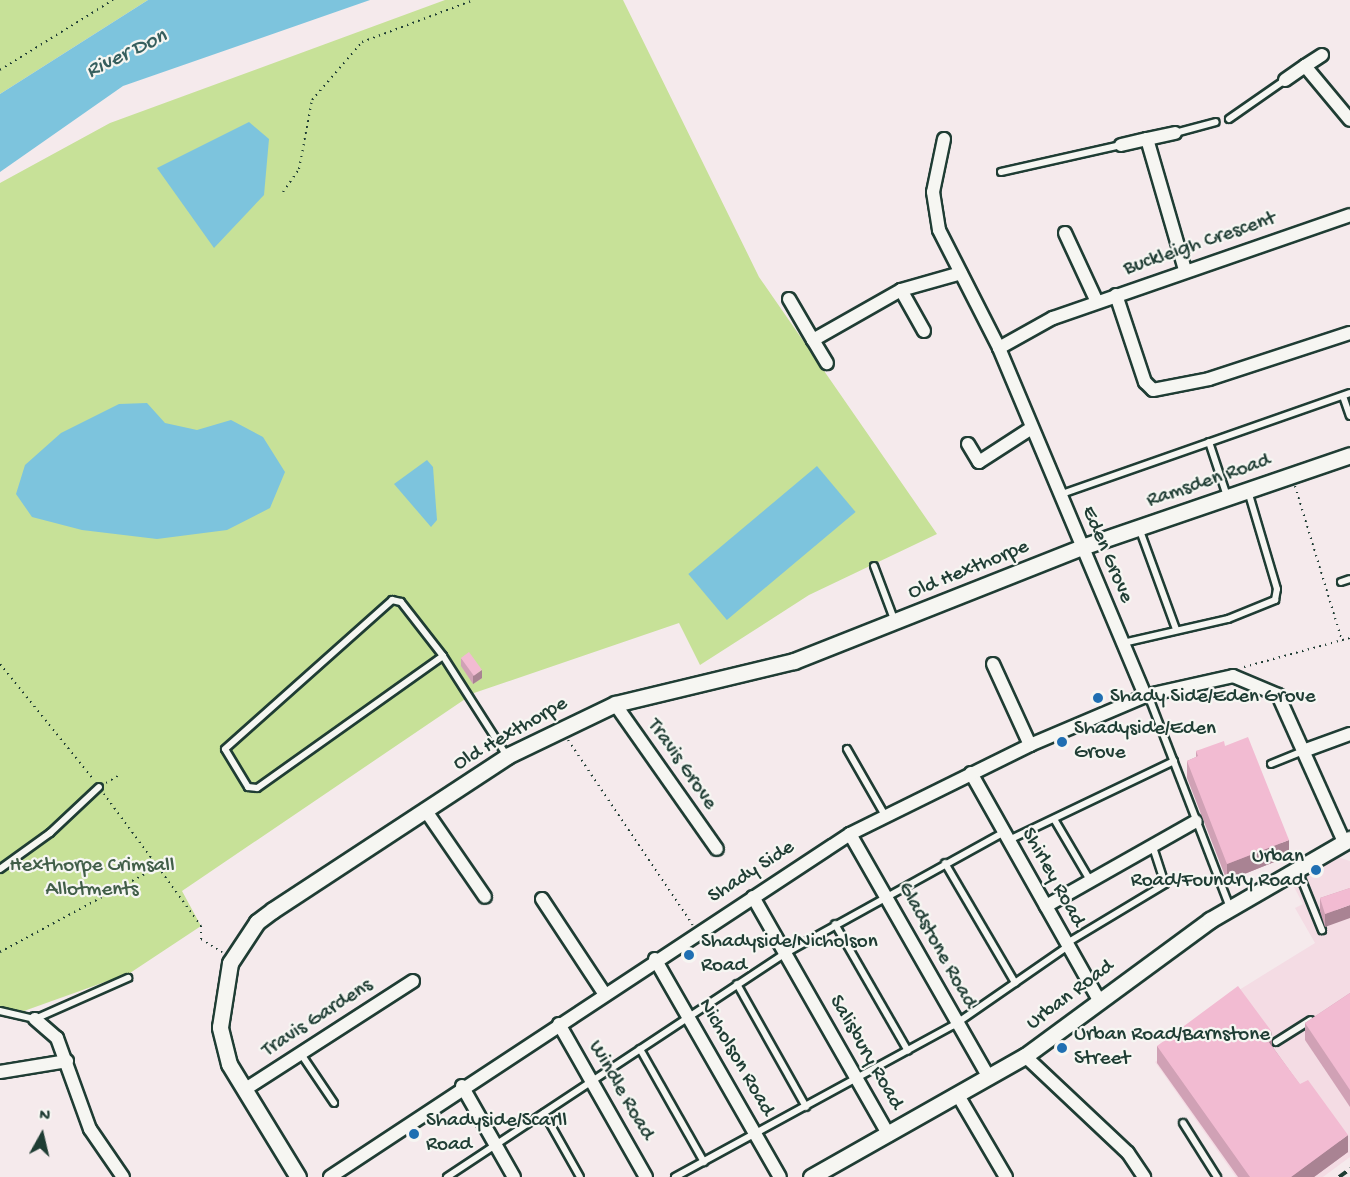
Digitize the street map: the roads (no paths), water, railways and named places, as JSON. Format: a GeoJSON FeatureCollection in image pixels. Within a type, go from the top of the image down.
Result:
{"type":"FeatureCollection","features":[{"type":"Feature","properties":{"kind":"street"},"geometry":{"type":"LineString","coordinates":[[1285,80],[1322,55]]}},
{"type":"Feature","properties":{"kind":"street"},"geometry":{"type":"LineString","coordinates":[[1305,66],[1350,120]]}},
{"type":"Feature","properties":{"kind":"street"},"geometry":{"type":"LineString","coordinates":[[1121,145],[1175,133]]}},
{"type":"Feature","properties":{"kind":"street","name":"Eden Grove"},"geometry":{"type":"LineString","coordinates":[[944,139],[933,192],[939,230],[999,348],[1030,429],[1146,696]]}},
{"type":"Feature","properties":{"kind":"street"},"geometry":{"type":"LineString","coordinates":[[1147,139],[1185,270]]}},
{"type":"Feature","properties":{"kind":"street","name":"Buckleigh Crescent"},"geometry":{"type":"LineString","coordinates":[[1350,215],[1116,295],[1145,382],[1153,390],[1209,379],[1350,333]]}},
{"type":"Feature","properties":{"kind":"street"},"geometry":{"type":"LineString","coordinates":[[1065,233],[1097,302]]}},
{"type":"Feature","properties":{"kind":"street"},"geometry":{"type":"LineString","coordinates":[[813,340],[901,290],[961,273]]}},
{"type":"Feature","properties":{"kind":"street"},"geometry":{"type":"LineString","coordinates":[[901,290],[924,331]]}},
{"type":"Feature","properties":{"kind":"street"},"geometry":{"type":"LineString","coordinates":[[999,348],[1053,318],[1116,295]]}},
{"type":"Feature","properties":{"kind":"street"},"geometry":{"type":"LineString","coordinates":[[789,299],[827,363]]}},
{"type":"Feature","properties":{"kind":"street"},"geometry":{"type":"LineString","coordinates":[[968,444],[979,462],[1030,429]]}},
{"type":"Feature","properties":{"kind":"street","name":"Ramsden Road"},"geometry":{"type":"LineString","coordinates":[[1082,547],[1350,455]]}},
{"type":"Feature","properties":{"kind":"street","name":"Old Hexthorpe"},"geometry":{"type":"LineString","coordinates":[[298,1177],[229,1064],[220,1027],[223,984],[233,958],[273,910],[507,756],[560,728],[615,704],[794,661],[896,624],[1082,547]]}},
{"type":"Feature","properties":{"kind":"street"},"geometry":{"type":"LineString","coordinates":[[993,664],[1030,745]]}},
{"type":"Feature","properties":{"kind":"street","name":"Shady Side"},"geometry":{"type":"LineString","coordinates":[[330,1177],[462,1086],[850,834],[1030,745],[1146,696],[1233,676],[1278,695],[1306,750]]}},
{"type":"Feature","properties":{"kind":"street","name":"Travis Grove"},"geometry":{"type":"LineString","coordinates":[[615,704],[717,849]]}},
{"type":"Feature","properties":{"kind":"street"},"geometry":{"type":"LineString","coordinates":[[1347,840],[1306,750],[1350,734]]}},
{"type":"Feature","properties":{"kind":"street","name":"Shirley Road"},"geometry":{"type":"LineString","coordinates":[[971,773],[1100,1002]]}},
{"type":"Feature","properties":{"kind":"street"},"geometry":{"type":"LineString","coordinates":[[426,811],[485,897]]}},
{"type":"Feature","properties":{"kind":"street"},"geometry":{"type":"LineString","coordinates":[[1046,906],[1196,821]]}},
{"type":"Feature","properties":{"kind":"street","name":"Gladstone Road"},"geometry":{"type":"LineString","coordinates":[[850,834],[989,1078]]}},
{"type":"Feature","properties":{"kind":"street","name":"Urban Road"},"geometry":{"type":"LineString","coordinates":[[811,1177],[959,1097],[1026,1056],[1230,907],[1347,840]]}},
{"type":"Feature","properties":{"kind":"street","name":"Salisbury Road"},"geometry":{"type":"LineString","coordinates":[[753,897],[889,1135]]}},
{"type":"Feature","properties":{"kind":"street"},"geometry":{"type":"LineString","coordinates":[[542,899],[604,993]]}},
{"type":"Feature","properties":{"kind":"street","name":"Nicholson Road"},"geometry":{"type":"LineString","coordinates":[[655,959],[780,1177]]}},
{"type":"Feature","properties":{"kind":"street","name":"Travis Gardens"},"geometry":{"type":"LineString","coordinates":[[244,1090],[413,981]]}},
{"type":"Feature","properties":{"kind":"street"},"geometry":{"type":"LineString","coordinates":[[35,1019],[51,1029],[67,1061],[90,1129],[123,1177]]}},
{"type":"Feature","properties":{"kind":"street","name":"Windle Road"},"geometry":{"type":"LineString","coordinates":[[559,1024],[646,1177]]}},
{"type":"Feature","properties":{"kind":"street"},"geometry":{"type":"LineString","coordinates":[[1026,1056],[1128,1153],[1144,1177]]}},
{"type":"Feature","properties":{"kind":"street"},"geometry":{"type":"LineString","coordinates":[[0,1072],[67,1061]]}},
{"type":"Feature","properties":{"kind":"street"},"geometry":{"type":"LineString","coordinates":[[462,1086],[514,1177]]}},
{"type":"Feature","properties":{"kind":"street"},"geometry":{"type":"LineString","coordinates":[[959,1097],[1006,1177]]}},
{"type":"Feature","properties":{"kind":"lane"},"geometry":{"type":"LineString","coordinates":[[1229,119],[1285,80]]}},
{"type":"Feature","properties":{"kind":"lane"},"geometry":{"type":"LineString","coordinates":[[1175,133],[1216,122]]}},
{"type":"Feature","properties":{"kind":"lane"},"geometry":{"type":"LineString","coordinates":[[1001,172],[1121,145]]}},
{"type":"Feature","properties":{"kind":"lane"},"geometry":{"type":"LineString","coordinates":[[1059,495],[1346,395],[1350,416]]}},
{"type":"Feature","properties":{"kind":"lane"},"geometry":{"type":"LineString","coordinates":[[1209,442],[1227,498]]}},
{"type":"Feature","properties":{"kind":"lane"},"geometry":{"type":"LineString","coordinates":[[1122,644],[1176,629],[1238,616],[1275,600],[1276,589],[1248,490]]}},
{"type":"Feature","properties":{"kind":"lane"},"geometry":{"type":"LineString","coordinates":[[1139,528],[1176,629]]}},
{"type":"Feature","properties":{"kind":"lane"},"geometry":{"type":"LineString","coordinates":[[874,566],[896,624]]}},
{"type":"Feature","properties":{"kind":"lane"},"geometry":{"type":"LineString","coordinates":[[1341,582],[1350,579]]}},
{"type":"Feature","properties":{"kind":"lane"},"geometry":{"type":"LineString","coordinates":[[443,656],[257,788],[249,787],[225,749],[392,600],[401,602],[443,656],[507,756]]}},
{"type":"Feature","properties":{"kind":"lane"},"geometry":{"type":"LineString","coordinates":[[1146,696],[1174,761],[1230,907]]}},
{"type":"Feature","properties":{"kind":"lane"},"geometry":{"type":"LineString","coordinates":[[847,748],[886,818]]}},
{"type":"Feature","properties":{"kind":"lane"},"geometry":{"type":"LineString","coordinates":[[1271,764],[1306,750]]}},
{"type":"Feature","properties":{"kind":"lane"},"geometry":{"type":"LineString","coordinates":[[447,1177],[737,984],[885,894],[945,863],[1006,836],[1054,819],[1174,761]]}},
{"type":"Feature","properties":{"kind":"lane"},"geometry":{"type":"LineString","coordinates":[[0,869],[50,833],[99,787]]}},
{"type":"Feature","properties":{"kind":"lane"},"geometry":{"type":"LineString","coordinates":[[1054,819],[1090,880]]}},
{"type":"Feature","properties":{"kind":"lane"},"geometry":{"type":"LineString","coordinates":[[675,1177],[756,1135],[957,1023],[1067,945],[1165,884],[1152,844]]}},
{"type":"Feature","properties":{"kind":"lane"},"geometry":{"type":"LineString","coordinates":[[945,863],[1015,983]]}},
{"type":"Feature","properties":{"kind":"lane"},"geometry":{"type":"LineString","coordinates":[[1297,868],[1322,930]]}},
{"type":"Feature","properties":{"kind":"lane"},"geometry":{"type":"LineString","coordinates":[[835,924],[908,1051]]}},
{"type":"Feature","properties":{"kind":"lane"},"geometry":{"type":"LineString","coordinates":[[0,1011],[35,1019],[128,978]]}},
{"type":"Feature","properties":{"kind":"lane"},"geometry":{"type":"LineString","coordinates":[[737,984],[806,1107]]}},
{"type":"Feature","properties":{"kind":"lane"},"geometry":{"type":"LineString","coordinates":[[1276,1042],[1319,1015]]}},
{"type":"Feature","properties":{"kind":"lane"},"geometry":{"type":"LineString","coordinates":[[640,1049],[704,1162]]}},
{"type":"Feature","properties":{"kind":"lane"},"geometry":{"type":"LineString","coordinates":[[301,1054],[334,1102]]}},
{"type":"Feature","properties":{"kind":"lane"},"geometry":{"type":"LineString","coordinates":[[544,1113],[580,1177]]}},
{"type":"Feature","properties":{"kind":"lane"},"geometry":{"type":"LineString","coordinates":[[1184,1123],[1217,1177]]}},
{"type":"Feature","properties":{"kind":"water","name":"River Don"},"geometry":{"type":"Polygon","coordinates":[[[148,0],[370,0],[123,86],[0,172],[0,94],[148,0]]]}},
{"type":"Feature","properties":{"kind":"water"},"geometry":{"type":"Polygon","coordinates":[[[249,122],[269,139],[264,195],[214,248],[157,168],[249,122]]]}},
{"type":"Feature","properties":{"kind":"water"},"geometry":{"type":"Polygon","coordinates":[[[147,403],[165,423],[197,430],[231,420],[263,437],[285,472],[270,508],[227,530],[157,539],[82,530],[32,517],[16,494],[25,465],[61,433],[119,404],[147,403]]]}},
{"type":"Feature","properties":{"kind":"water"},"geometry":{"type":"Polygon","coordinates":[[[427,460],[433,467],[437,520],[431,527],[394,484],[427,460]]]}},
{"type":"Feature","properties":{"kind":"water"},"geometry":{"type":"Polygon","coordinates":[[[817,466],[856,512],[727,620],[688,574],[817,466]]]}},
{"type":"Feature","properties":{"kind":"railway"},"geometry":{"type":"LineString","coordinates":[[1339,1177],[1350,1169]]}},
{"type":"Feature","properties":{"kind":"place","name":"Shady Side/Eden Grove"},"geometry":{"type":"Point","coordinates":[1098,698]}},
{"type":"Feature","properties":{"kind":"place","name":"Shadyside/Eden Grove"},"geometry":{"type":"Point","coordinates":[1062,742]}},
{"type":"Feature","properties":{"kind":"place","name":"Urban Road/Foundry Road"},"geometry":{"type":"Point","coordinates":[1316,870]}},
{"type":"Feature","properties":{"kind":"place","name":"Shadyside/Nicholson Road"},"geometry":{"type":"Point","coordinates":[689,955]}},
{"type":"Feature","properties":{"kind":"place","name":"Urban Road/Barnstone Street"},"geometry":{"type":"Point","coordinates":[1062,1048]}},
{"type":"Feature","properties":{"kind":"place","name":"Shadyside/Scarll Road"},"geometry":{"type":"Point","coordinates":[414,1134]}},
{"type":"Feature","properties":{"kind":"park label","name":"Hexthorpe Crimsall Allotments"},"geometry":{"type":"Point","coordinates":[92,879]}}]}
